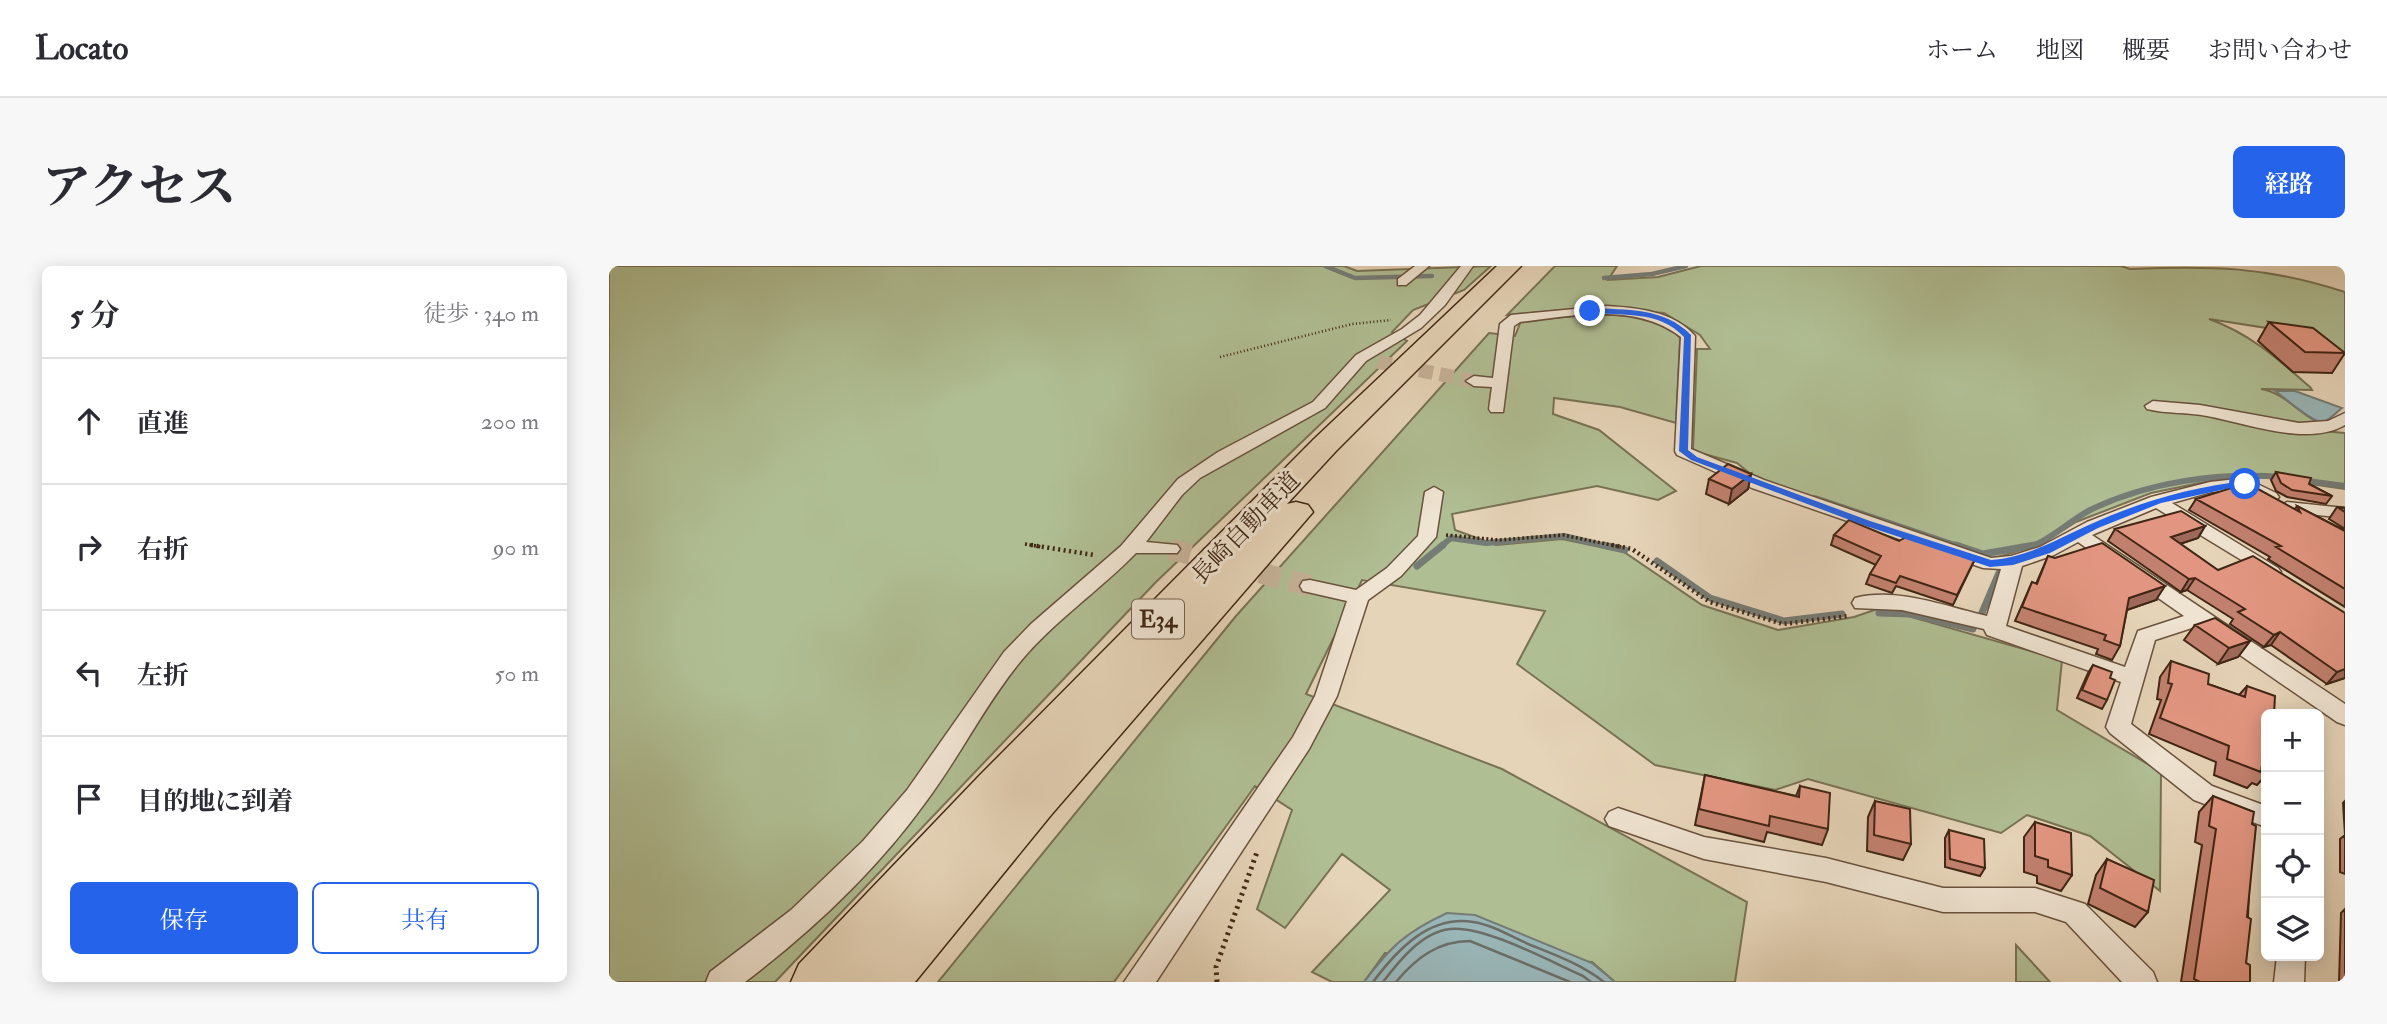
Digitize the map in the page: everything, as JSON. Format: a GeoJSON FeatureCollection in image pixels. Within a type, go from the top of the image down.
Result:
{"type":"FeatureCollection","features":[{"type":"Feature","properties":{"kind":"highway","name":"長崎自動車道"},"geometry":{"type":"LineString","coordinates":[[818,982],[995,789],[1325,445],[1510,266]]}},
{"type":"Feature","properties":{"kind":"highway","name":"長崎自動車道"},"geometry":{"type":"LineString","coordinates":[[881,982],[1035,802],[1351,451],[1533,266]]}},
{"type":"Feature","properties":{"kind":"street"},"geometry":{"type":"LineString","coordinates":[[721,982],[776,943],[858,867],[916,797],[1030,635],[1097,581],[1131,547],[1173,493],[1194,474],[1319,405],[1337,389],[1350,368],[1369,360],[1420,322],[1445,298],[1467,266]]}},
{"type":"Feature","properties":{"kind":"street"},"geometry":{"type":"LineString","coordinates":[[1402,282],[1420,268]]}},
{"type":"Feature","properties":{"kind":"street"},"geometry":{"type":"LineString","coordinates":[[1497,409],[1507,324],[1511,320],[1590,311],[1636,312],[1658,316],[1678,326],[1688,336],[1683,451],[1694,458],[1734,471],[1758,484],[1990,564],[2013,562],[2157,501],[2210,487],[2245,484],[2333,533]]}},
{"type":"Feature","properties":{"kind":"street"},"geometry":{"type":"LineString","coordinates":[[1474,381],[1500,383]]}},
{"type":"Feature","properties":{"kind":"street"},"geometry":{"type":"LineString","coordinates":[[2153,406],[2207,411],[2300,428],[2323,429],[2345,418]]}},
{"type":"Feature","properties":{"kind":"street"},"geometry":{"type":"LineString","coordinates":[[1139,982],[1301,743],[1326,696],[1359,597],[1394,572],[1427,537],[1434,492]]}},
{"type":"Feature","properties":{"kind":"street"},"geometry":{"type":"LineString","coordinates":[[2157,501],[2286,582]]}},
{"type":"Feature","properties":{"kind":"street"},"geometry":{"type":"LineString","coordinates":[[2287,507],[2345,513]]}},
{"type":"Feature","properties":{"kind":"street"},"geometry":{"type":"LineString","coordinates":[[2080,535],[2335,711]]}},
{"type":"Feature","properties":{"kind":"street"},"geometry":{"type":"LineString","coordinates":[[1131,547],[1170,549]]}},
{"type":"Feature","properties":{"kind":"street"},"geometry":{"type":"LineString","coordinates":[[2013,562],[1994,630],[2133,678]]}},
{"type":"Feature","properties":{"kind":"street"},"geometry":{"type":"LineString","coordinates":[[1310,586],[1359,597]]}},
{"type":"Feature","properties":{"kind":"street"},"geometry":{"type":"LineString","coordinates":[[1862,603],[1902,603],[1995,625]]}},
{"type":"Feature","properties":{"kind":"street"},"geometry":{"type":"LineString","coordinates":[[2199,618],[2146,636],[2118,727],[2203,793],[2261,815]]}},
{"type":"Feature","properties":{"kind":"street"},"geometry":{"type":"LineString","coordinates":[[1618,819],[1704,848],[1826,870],[1943,900],[2035,900],[2075,913],[2142,982]]}},
{"type":"Feature","properties":{"kind":"street"},"geometry":{"type":"LineString","coordinates":[[2289,982],[2291,961]]}},
{"type":"Feature","properties":{"kind":"path"},"geometry":{"type":"LineString","coordinates":[[1220,357],[1352,324],[1377,320],[1420,322]]}},
{"type":"Feature","properties":{"kind":"path"},"geometry":{"type":"LineString","coordinates":[[1427,537],[1454,533],[1499,540],[1563,535],[1632,549],[1710,602],[1783,624],[1850,616],[1862,603]]}},
{"type":"Feature","properties":{"kind":"path"},"geometry":{"type":"LineString","coordinates":[[1025,544],[1086,556],[1131,547]]}},
{"type":"Feature","properties":{"kind":"path"},"geometry":{"type":"LineString","coordinates":[[1217,982],[1216,967],[1268,822],[1258,807]]}},
{"type":"Feature","properties":{"kind":"green space"},"geometry":{"type":"Polygon","coordinates":[[[609,266],[1344,266],[1357,271],[1491,266],[1464,290],[1413,310],[1392,332],[1407,341],[1155,583],[775,982],[609,982],[609,266]]]}},
{"type":"Feature","properties":{"kind":"green space"},"geometry":{"type":"Polygon","coordinates":[[[1555,266],[1617,266],[1608,280],[1658,277],[1701,266],[2121,266],[2130,269],[2238,270],[2316,283],[2345,292],[2345,355],[2312,347],[2292,332],[2209,319],[2250,339],[2310,387],[2312,390],[2261,389],[2277,394],[2318,422],[2279,427],[2345,433],[2345,489],[2262,477],[2224,478],[2151,493],[2076,522],[2043,543],[1989,560],[1759,481],[1737,463],[1693,451],[1697,349],[1710,349],[1700,335],[1664,313],[1598,307],[1507,315],[1555,266]]]}},
{"type":"Feature","properties":{"kind":"green space"},"geometry":{"type":"Polygon","coordinates":[[[1597,314],[1653,320],[1672,330],[1680,338],[1676,423],[1620,407],[1554,398],[1553,414],[1599,430],[1676,491],[1658,500],[1597,486],[1452,514],[1455,530],[1496,545],[1562,539],[1624,552],[1702,605],[1778,630],[1854,617],[1880,608],[2062,660],[2057,710],[2161,772],[2160,891],[2090,836],[2027,815],[2001,833],[1808,779],[1775,790],[1655,765],[1517,664],[1545,611],[1362,580],[1306,694],[1502,769],[1747,902],[1735,982],[1615,982],[1592,962],[1385,953],[1364,982],[1332,982],[1312,972],[1390,890],[1342,854],[1285,928],[1257,909],[1292,810],[1255,786],[1114,982],[938,982],[1236,616],[1489,333],[1515,336],[1521,321],[1597,314]]]}},
{"type":"Feature","properties":{"kind":"green space"},"geometry":{"type":"Polygon","coordinates":[[[2016,945],[2050,982],[2016,982],[2016,945]]]}},
{"type":"Feature","properties":{"kind":"water"},"geometry":{"type":"Polygon","coordinates":[[[2275,391],[2295,391],[2342,408],[2328,420],[2318,421],[2275,391]]]}},
{"type":"Feature","properties":{"kind":"water"},"geometry":{"type":"Polygon","coordinates":[[[1447,913],[1475,915],[1592,963],[1615,982],[1364,982],[1400,941],[1447,913]]]}},
{"type":"Feature","properties":{"kind":"building"},"geometry":{"type":"Polygon","coordinates":[[[2269,322],[2313,328],[2345,353],[2305,352],[2269,322]]]}},
{"type":"Feature","properties":{"kind":"building"},"geometry":{"type":"Polygon","coordinates":[[[1728,464],[1751,474],[1732,489],[1709,479],[1728,464]]]}},
{"type":"Feature","properties":{"kind":"building"},"geometry":{"type":"Polygon","coordinates":[[[2276,472],[2311,478],[2309,484],[2332,496],[2292,490],[2281,483],[2276,472]]]}},
{"type":"Feature","properties":{"kind":"building"},"geometry":{"type":"Polygon","coordinates":[[[2247,483],[2300,512],[2297,506],[2345,531],[2345,589],[2276,547],[2281,546],[2196,499],[2247,483]]]}},
{"type":"Feature","properties":{"kind":"building"},"geometry":{"type":"Polygon","coordinates":[[[2181,511],[2205,526],[2171,537],[2218,570],[2253,556],[2345,613],[2345,669],[2337,672],[2280,632],[2274,635],[2238,612],[2245,609],[2195,578],[2189,579],[2115,529],[2181,511]]]}},
{"type":"Feature","properties":{"kind":"building"},"geometry":{"type":"Polygon","coordinates":[[[1849,520],[1899,541],[1908,536],[1976,557],[1957,595],[1900,576],[1896,583],[1870,574],[1881,556],[1834,535],[1849,520]]]}},
{"type":"Feature","properties":{"kind":"building"},"geometry":{"type":"Polygon","coordinates":[[[2102,543],[2165,586],[2129,598],[2120,646],[2104,640],[2106,635],[2022,607],[2032,582],[2037,584],[2048,556],[2055,558],[2102,543]]]}},
{"type":"Feature","properties":{"kind":"building"},"geometry":{"type":"Polygon","coordinates":[[[2215,618],[2250,641],[2229,648],[2195,625],[2215,618]]]}},
{"type":"Feature","properties":{"kind":"building"},"geometry":{"type":"Polygon","coordinates":[[[2171,661],[2209,674],[2208,684],[2245,697],[2247,686],[2275,696],[2274,709],[2261,709],[2261,772],[2227,759],[2229,746],[2160,718],[2172,684],[2168,683],[2171,661]]]}},
{"type":"Feature","properties":{"kind":"building"},"geometry":{"type":"Polygon","coordinates":[[[2093,665],[2112,672],[2110,678],[2115,680],[2107,700],[2082,690],[2093,665]]]}},
{"type":"Feature","properties":{"kind":"building"},"geometry":{"type":"Polygon","coordinates":[[[1705,775],[1799,797],[1800,786],[1830,793],[1828,829],[1770,816],[1769,826],[1699,809],[1705,775]]]}},
{"type":"Feature","properties":{"kind":"building"},"geometry":{"type":"Polygon","coordinates":[[[2213,796],[2254,812],[2252,824],[2256,826],[2247,917],[2251,919],[2246,963],[2250,965],[2250,982],[2200,982],[2194,979],[2216,829],[2209,826],[2213,796]]]}},
{"type":"Feature","properties":{"kind":"building"},"geometry":{"type":"Polygon","coordinates":[[[1875,801],[1910,809],[1911,844],[1874,835],[1875,801]]]}},
{"type":"Feature","properties":{"kind":"building"},"geometry":{"type":"Polygon","coordinates":[[[2035,822],[2071,833],[2072,875],[2048,867],[2048,860],[2035,856],[2035,822]]]}},
{"type":"Feature","properties":{"kind":"building"},"geometry":{"type":"Polygon","coordinates":[[[1949,830],[1984,839],[1985,868],[1950,859],[1949,830]]]}},
{"type":"Feature","properties":{"kind":"building"},"geometry":{"type":"Polygon","coordinates":[[[2107,859],[2154,880],[2148,912],[2100,888],[2107,859]]]}},
{"type":"Feature","properties":{"kind":"waterway"},"geometry":{"type":"LineString","coordinates":[[1325,266],[1355,278],[1432,276]]}},
{"type":"Feature","properties":{"kind":"waterway"},"geometry":{"type":"LineString","coordinates":[[1604,278],[1652,274],[1686,266]]}},
{"type":"Feature","properties":{"kind":"waterway"},"geometry":{"type":"LineString","coordinates":[[2033,545],[2090,510],[2135,492],[2208,478],[2282,477]]}},
{"type":"Feature","properties":{"kind":"waterway"},"geometry":{"type":"LineString","coordinates":[[2300,480],[2345,486]]}},
{"type":"Feature","properties":{"kind":"waterway"},"geometry":{"type":"LineString","coordinates":[[1815,498],[1961,547]]}},
{"type":"Feature","properties":{"kind":"waterway"},"geometry":{"type":"LineString","coordinates":[[1440,547],[1451,538],[1486,543],[1564,536],[1610,547]]}},
{"type":"Feature","properties":{"kind":"waterway"},"geometry":{"type":"LineString","coordinates":[[1417,566],[1443,545]]}},
{"type":"Feature","properties":{"kind":"waterway"},"geometry":{"type":"LineString","coordinates":[[1603,545],[1625,550]]}},
{"type":"Feature","properties":{"kind":"waterway"},"geometry":{"type":"LineString","coordinates":[[1956,545],[1983,554],[2033,545]]}},
{"type":"Feature","properties":{"kind":"waterway"},"geometry":{"type":"LineString","coordinates":[[1657,561],[1710,598],[1784,621],[1842,614]]}},
{"type":"Feature","properties":{"kind":"waterway"},"geometry":{"type":"LineString","coordinates":[[1981,615],[1999,573]]}},
{"type":"Feature","properties":{"kind":"waterway"},"geometry":{"type":"LineString","coordinates":[[1879,613],[1911,614],[1973,629]]}},
{"type":"Feature","properties":{"kind":"tunnel"},"geometry":{"type":"LineString","coordinates":[[1378,362],[1474,381]]}},
{"type":"Feature","properties":{"kind":"tunnel"},"geometry":{"type":"LineString","coordinates":[[1170,549],[1310,586]]}},
{"type":"Feature","properties":{"kind":"route"},"geometry":{"type":"LineString","coordinates":[[1590,311],[1636,312],[1658,316],[1678,326],[1688,336],[1683,451],[1694,458],[1866,523],[1990,564],[2013,562],[2046,551],[2094,526],[2157,501],[2210,487],[2245,484]]}}]}
